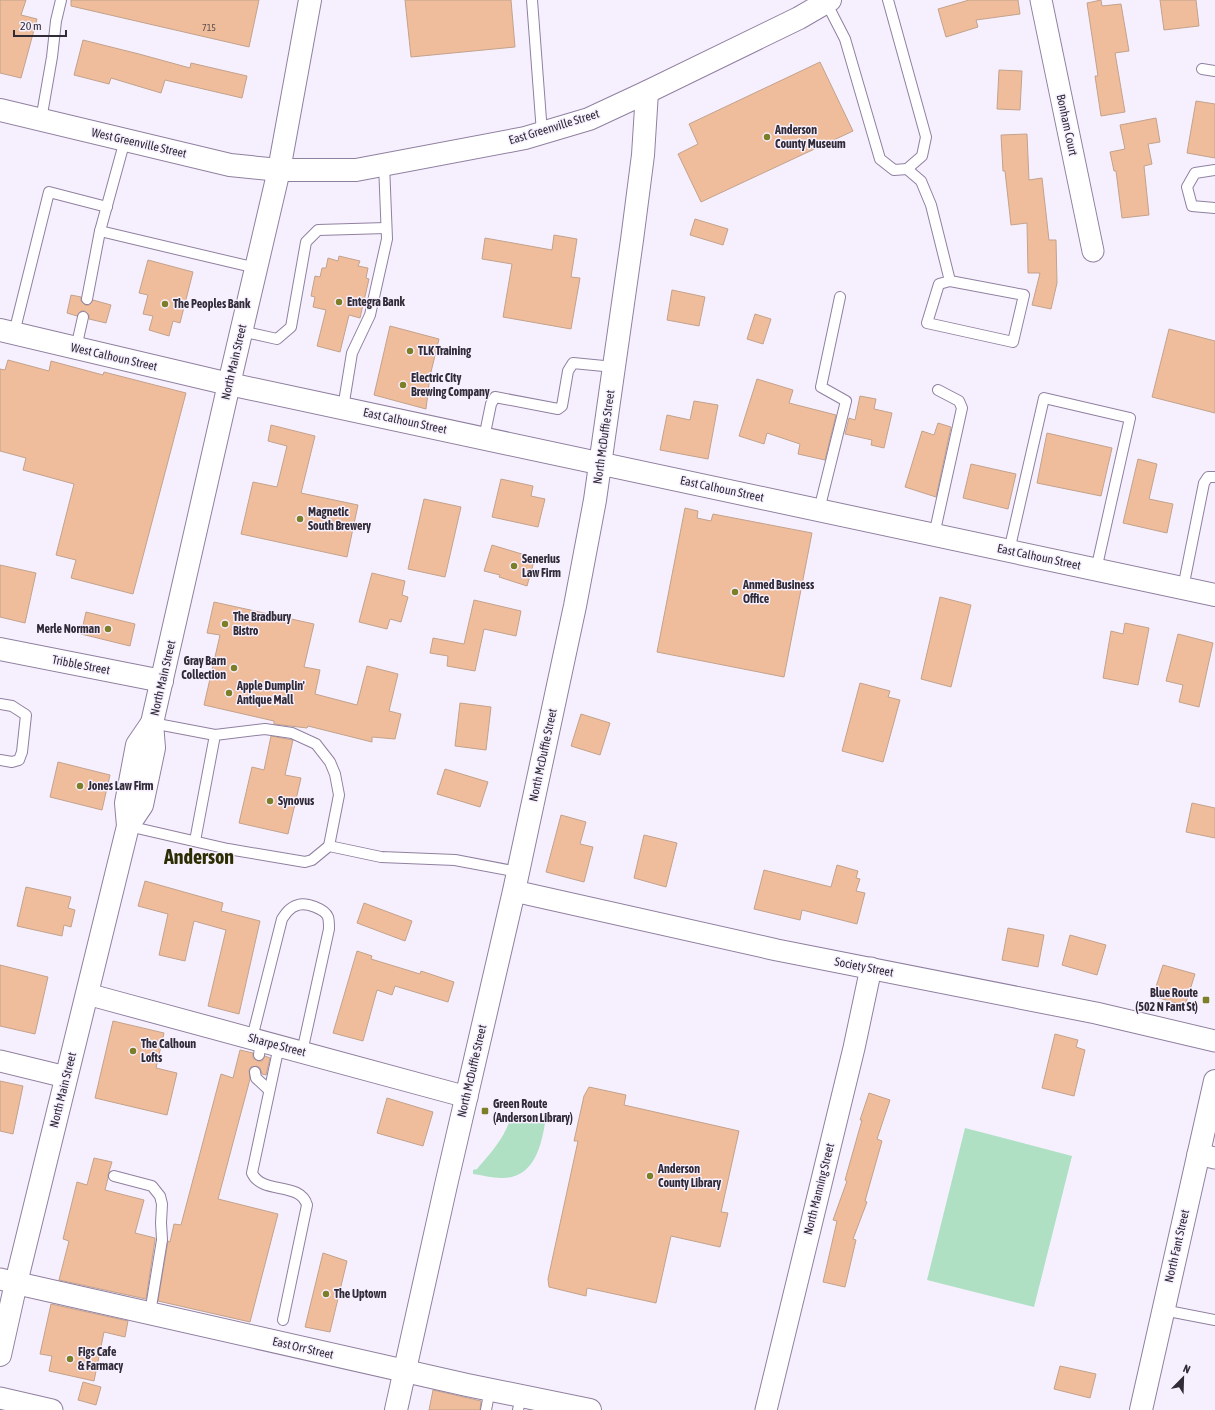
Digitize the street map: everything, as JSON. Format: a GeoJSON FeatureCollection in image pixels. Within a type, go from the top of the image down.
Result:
{"type":"FeatureCollection","features":[{"type":"Feature","properties":{"kind":"street","name":"North Main Street"},"geometry":{"type":"LineString","coordinates":[[0,1354],[8,1281],[66,1077],[128,826],[142,805],[154,748],[152,723],[279,170],[310,0]]}},
{"type":"Feature","properties":{"kind":"street","name":"Bonham Court"},"geometry":{"type":"LineString","coordinates":[[1041,0],[1093,251]]}},
{"type":"Feature","properties":{"kind":"street","name":"East Greenville Street"},"geometry":{"type":"LineString","coordinates":[[279,170],[356,170],[524,138],[589,119],[799,18],[828,1]]}},
{"type":"Feature","properties":{"kind":"street","name":"North McDuffie Street"},"geometry":{"type":"LineString","coordinates":[[396,1410],[516,881],[575,606],[595,500],[614,367],[642,163],[647,92]]}},
{"type":"Feature","properties":{"kind":"street","name":"West Greenville Street"},"geometry":{"type":"LineString","coordinates":[[0,110],[230,165],[279,170]]}},
{"type":"Feature","properties":{"kind":"street","name":"West Calhoun Street"},"geometry":{"type":"LineString","coordinates":[[7,332],[229,384]]}},
{"type":"Feature","properties":{"kind":"street","name":"East Calhoun Street"},"geometry":{"type":"LineString","coordinates":[[229,384],[1215,595]]}},
{"type":"Feature","properties":{"kind":"street","name":"Tribble Street"},"geometry":{"type":"LineString","coordinates":[[0,649],[162,681]]}},
{"type":"Feature","properties":{"kind":"street","name":"Society Street"},"geometry":{"type":"LineString","coordinates":[[516,881],[770,948],[1096,1013],[1215,1041]]}},
{"type":"Feature","properties":{"kind":"street","name":"North Manning Street"},"geometry":{"type":"LineString","coordinates":[[766,1410],[854,1048],[871,968]]}},
{"type":"Feature","properties":{"kind":"street","name":"Sharpe Street"},"geometry":{"type":"LineString","coordinates":[[87,994],[263,1045],[302,1052],[467,1096]]}},
{"type":"Feature","properties":{"kind":"street"},"geometry":{"type":"LineString","coordinates":[[0,1061],[66,1077]]}},
{"type":"Feature","properties":{"kind":"street","name":"North Fant Street"},"geometry":{"type":"LineString","coordinates":[[1141,1410],[1163,1310],[1206,1156],[1215,1081]]}},
{"type":"Feature","properties":{"kind":"street","name":"East Orr Street"},"geometry":{"type":"LineString","coordinates":[[8,1281],[404,1370],[488,1400],[590,1410]]}},
{"type":"Feature","properties":{"kind":"street"},"geometry":{"type":"LineString","coordinates":[[0,1398],[52,1410]]}},
{"type":"Feature","properties":{"kind":"lane"},"geometry":{"type":"LineString","coordinates":[[41,120],[52,57],[56,20],[61,0]]}},
{"type":"Feature","properties":{"kind":"lane"},"geometry":{"type":"LineString","coordinates":[[532,0],[542,133]]}},
{"type":"Feature","properties":{"kind":"lane"},"geometry":{"type":"LineString","coordinates":[[828,1],[845,39],[880,159],[894,170],[907,169],[922,156],[926,137],[888,0]]}},
{"type":"Feature","properties":{"kind":"lane"},"geometry":{"type":"LineString","coordinates":[[1202,69],[1215,71]]}},
{"type":"Feature","properties":{"kind":"lane"},"geometry":{"type":"LineString","coordinates":[[87,299],[100,231],[125,140]]}},
{"type":"Feature","properties":{"kind":"lane"},"geometry":{"type":"LineString","coordinates":[[343,408],[352,353],[370,315],[387,239],[384,164]]}},
{"type":"Feature","properties":{"kind":"lane"},"geometry":{"type":"LineString","coordinates":[[907,169],[921,182],[931,205],[950,281]]}},
{"type":"Feature","properties":{"kind":"lane"},"geometry":{"type":"LineString","coordinates":[[1215,170],[1195,173],[1187,187],[1192,206],[1215,208]]}},
{"type":"Feature","properties":{"kind":"lane"},"geometry":{"type":"LineString","coordinates":[[7,332],[49,192],[107,207]]}},
{"type":"Feature","properties":{"kind":"lane"},"geometry":{"type":"LineString","coordinates":[[241,331],[277,339],[291,327],[306,242],[318,230],[386,228]]}},
{"type":"Feature","properties":{"kind":"lane"},"geometry":{"type":"LineString","coordinates":[[100,231],[256,268]]}},
{"type":"Feature","properties":{"kind":"lane"},"geometry":{"type":"LineString","coordinates":[[950,281],[1024,295],[1013,342],[927,323],[939,284],[950,281]]}},
{"type":"Feature","properties":{"kind":"lane"},"geometry":{"type":"LineString","coordinates":[[819,510],[846,401],[821,387],[840,297]]}},
{"type":"Feature","properties":{"kind":"lane"},"geometry":{"type":"LineString","coordinates":[[76,348],[83,317]]}},
{"type":"Feature","properties":{"kind":"lane"},"geometry":{"type":"LineString","coordinates":[[484,438],[491,404],[495,397],[558,409],[562,406],[568,371],[573,363],[614,367]]}},
{"type":"Feature","properties":{"kind":"lane"},"geometry":{"type":"LineString","coordinates":[[934,535],[962,408],[959,401],[938,390]]}},
{"type":"Feature","properties":{"kind":"lane"},"geometry":{"type":"LineString","coordinates":[[1009,551],[1044,398],[1130,418],[1096,570]]}},
{"type":"Feature","properties":{"kind":"lane"},"geometry":{"type":"LineString","coordinates":[[1183,588],[1204,483],[1211,477]]}},
{"type":"Feature","properties":{"kind":"lane"},"geometry":{"type":"LineString","coordinates":[[0,704],[12,706],[26,715],[22,752],[19,760],[12,762],[0,760]]}},
{"type":"Feature","properties":{"kind":"lane"},"geometry":{"type":"LineString","coordinates":[[128,826],[228,849],[305,862],[312,860],[329,846],[338,795],[335,774],[330,762],[316,744],[292,733],[265,729],[215,735],[152,723]]}},
{"type":"Feature","properties":{"kind":"lane"},"geometry":{"type":"LineString","coordinates":[[195,841],[215,735]]}},
{"type":"Feature","properties":{"kind":"lane"},"geometry":{"type":"LineString","coordinates":[[329,846],[381,857],[455,860],[516,881]]}},
{"type":"Feature","properties":{"kind":"lane"},"geometry":{"type":"LineString","coordinates":[[283,1320],[307,1205],[305,1200],[300,1195],[262,1183],[255,1179],[252,1173],[269,1090],[263,1045],[282,919],[288,911],[298,904],[313,906],[323,911],[328,917],[329,930],[302,1052]]}},
{"type":"Feature","properties":{"kind":"lane"},"geometry":{"type":"LineString","coordinates":[[255,1072],[256,1078],[269,1090]]}},
{"type":"Feature","properties":{"kind":"lane"},"geometry":{"type":"LineString","coordinates":[[114,1176],[152,1186],[160,1196],[162,1204],[162,1240],[150,1313]]}},
{"type":"Feature","properties":{"kind":"lane"},"geometry":{"type":"LineString","coordinates":[[1163,1310],[1215,1320]]}},
{"type":"Feature","properties":{"kind":"green space"},"geometry":{"type":"Polygon","coordinates":[[[512,1115],[545,1123],[541,1142],[534,1160],[528,1168],[512,1177],[498,1178],[473,1174],[473,1170],[477,1169],[498,1144],[512,1115]]]}},
{"type":"Feature","properties":{"kind":"green space"},"geometry":{"type":"Polygon","coordinates":[[[965,1128],[1072,1156],[1034,1307],[927,1280],[965,1128]]]}},
{"type":"Feature","properties":{"kind":"building"},"geometry":{"type":"Polygon","coordinates":[[[0,0],[26,0],[21,15],[37,19],[21,78],[0,73],[0,0]]]}},
{"type":"Feature","properties":{"kind":"building"},"geometry":{"type":"Polygon","coordinates":[[[71,0],[259,0],[249,47],[71,6],[71,0]]]}},
{"type":"Feature","properties":{"kind":"building"},"geometry":{"type":"Polygon","coordinates":[[[405,0],[511,0],[515,47],[411,57],[405,0]]]}},
{"type":"Feature","properties":{"kind":"building"},"geometry":{"type":"Polygon","coordinates":[[[969,0],[1018,0],[1020,14],[976,20],[978,27],[946,37],[938,9],[969,0]]]}},
{"type":"Feature","properties":{"kind":"building"},"geometry":{"type":"Polygon","coordinates":[[[1101,0],[1102,6],[1121,4],[1129,51],[1115,53],[1125,112],[1101,116],[1095,76],[1098,76],[1087,3],[1101,0]]]}},
{"type":"Feature","properties":{"kind":"building"},"geometry":{"type":"Polygon","coordinates":[[[1160,0],[1196,0],[1199,26],[1164,30],[1160,0]]]}},
{"type":"Feature","properties":{"kind":"building"},"geometry":{"type":"Polygon","coordinates":[[[83,40],[190,68],[191,63],[247,76],[242,98],[165,80],[161,93],[111,78],[109,84],[74,75],[83,40]]]}},
{"type":"Feature","properties":{"kind":"building","name":"Anderson County Museum"},"geometry":{"type":"Polygon","coordinates":[[[820,62],[853,131],[701,202],[678,154],[698,144],[689,124],[820,62]]]}},
{"type":"Feature","properties":{"kind":"building"},"geometry":{"type":"Polygon","coordinates":[[[999,70],[1022,71],[1020,110],[997,109],[999,70]]]}},
{"type":"Feature","properties":{"kind":"building"},"geometry":{"type":"Polygon","coordinates":[[[1196,101],[1215,104],[1215,158],[1187,153],[1196,101]]]}},
{"type":"Feature","properties":{"kind":"building"},"geometry":{"type":"Polygon","coordinates":[[[1156,118],[1160,142],[1148,144],[1152,164],[1144,166],[1149,215],[1122,218],[1116,171],[1114,171],[1110,152],[1125,149],[1120,125],[1156,118]]]}},
{"type":"Feature","properties":{"kind":"building"},"geometry":{"type":"Polygon","coordinates":[[[1027,134],[1029,180],[1042,178],[1049,240],[1056,240],[1057,283],[1051,309],[1032,305],[1040,273],[1028,273],[1027,223],[1011,225],[1005,171],[1003,171],[1001,135],[1027,134]]]}},
{"type":"Feature","properties":{"kind":"building"},"geometry":{"type":"Polygon","coordinates":[[[695,219],[728,229],[723,245],[690,235],[695,219]]]}},
{"type":"Feature","properties":{"kind":"building"},"geometry":{"type":"Polygon","coordinates":[[[554,235],[577,239],[571,277],[580,278],[571,329],[503,317],[512,264],[482,259],[485,238],[552,250],[554,235]]]}},
{"type":"Feature","properties":{"kind":"building","name":"Entegra Bank"},"geometry":{"type":"Polygon","coordinates":[[[339,256],[360,261],[358,266],[368,268],[366,278],[369,279],[360,318],[349,315],[340,352],[317,346],[326,310],[313,307],[315,297],[311,296],[315,276],[320,277],[322,268],[326,268],[328,258],[338,261],[339,256]]]}},
{"type":"Feature","properties":{"kind":"building","name":"The Peoples Bank"},"geometry":{"type":"Polygon","coordinates":[[[148,260],[193,272],[180,323],[173,321],[169,336],[149,330],[153,316],[143,314],[148,295],[139,293],[148,260]]]}},
{"type":"Feature","properties":{"kind":"building"},"geometry":{"type":"Polygon","coordinates":[[[672,290],[705,297],[699,326],[667,320],[672,290]]]}},
{"type":"Feature","properties":{"kind":"building"},"geometry":{"type":"Polygon","coordinates":[[[71,295],[81,297],[81,301],[85,305],[89,305],[93,300],[111,305],[106,323],[89,319],[89,315],[85,311],[81,311],[77,316],[67,313],[71,295]]]}},
{"type":"Feature","properties":{"kind":"building"},"geometry":{"type":"Polygon","coordinates":[[[755,314],[771,319],[763,344],[747,339],[755,314]]]}},
{"type":"Feature","properties":{"kind":"building"},"geometry":{"type":"Polygon","coordinates":[[[390,326],[439,339],[430,376],[426,409],[374,395],[390,326]]]}},
{"type":"Feature","properties":{"kind":"building"},"geometry":{"type":"Polygon","coordinates":[[[1169,329],[1215,341],[1215,413],[1152,397],[1169,329]]]}},
{"type":"Feature","properties":{"kind":"building"},"geometry":{"type":"Polygon","coordinates":[[[8,360],[49,371],[51,361],[103,375],[104,372],[186,393],[133,594],[71,578],[76,560],[56,555],[74,484],[23,470],[26,458],[0,451],[0,369],[5,370],[8,360]]]}},
{"type":"Feature","properties":{"kind":"building"},"geometry":{"type":"Polygon","coordinates":[[[757,379],[793,390],[789,403],[836,415],[825,460],[798,454],[800,444],[767,433],[764,444],[739,436],[757,379]]]}},
{"type":"Feature","properties":{"kind":"building"},"geometry":{"type":"Polygon","coordinates":[[[860,396],[876,399],[874,409],[892,413],[884,448],[871,445],[872,440],[845,434],[849,418],[855,420],[860,396]]]}},
{"type":"Feature","properties":{"kind":"building"},"geometry":{"type":"Polygon","coordinates":[[[694,401],[718,405],[708,459],[660,450],[667,415],[690,420],[694,401]]]}},
{"type":"Feature","properties":{"kind":"building"},"geometry":{"type":"Polygon","coordinates":[[[938,423],[951,427],[936,497],[905,487],[922,431],[934,435],[938,423]]]}},
{"type":"Feature","properties":{"kind":"building","name":"Magnetic South Brewery"},"geometry":{"type":"Polygon","coordinates":[[[271,425],[315,436],[301,493],[358,505],[347,557],[241,534],[253,482],[277,487],[287,446],[268,441],[271,425]]]}},
{"type":"Feature","properties":{"kind":"building"},"geometry":{"type":"Polygon","coordinates":[[[1047,433],[1112,448],[1101,496],[1037,483],[1047,433]]]}},
{"type":"Feature","properties":{"kind":"building"},"geometry":{"type":"Polygon","coordinates":[[[1138,459],[1157,464],[1149,499],[1173,504],[1167,533],[1123,523],[1138,459]]]}},
{"type":"Feature","properties":{"kind":"building"},"geometry":{"type":"Polygon","coordinates":[[[971,464],[1016,474],[1008,509],[963,498],[971,464]]]}},
{"type":"Feature","properties":{"kind":"building"},"geometry":{"type":"Polygon","coordinates":[[[501,479],[533,486],[531,496],[545,499],[538,527],[492,517],[501,479]]]}},
{"type":"Feature","properties":{"kind":"building"},"geometry":{"type":"Polygon","coordinates":[[[424,499],[461,507],[445,577],[408,569],[424,499]]]}},
{"type":"Feature","properties":{"kind":"building","name":"Anmed Business Office"},"geometry":{"type":"Polygon","coordinates":[[[685,508],[698,511],[697,518],[711,521],[713,514],[812,533],[784,677],[657,652],[685,508]]]}},
{"type":"Feature","properties":{"kind":"building"},"geometry":{"type":"Polygon","coordinates":[[[492,545],[535,558],[527,586],[499,577],[500,575],[484,571],[492,545]]]}},
{"type":"Feature","properties":{"kind":"building"},"geometry":{"type":"Polygon","coordinates":[[[0,565],[36,573],[25,623],[0,617],[0,565]]]}},
{"type":"Feature","properties":{"kind":"building"},"geometry":{"type":"Polygon","coordinates":[[[372,573],[405,581],[402,595],[408,597],[401,622],[390,619],[387,629],[359,622],[372,573]]]}},
{"type":"Feature","properties":{"kind":"building"},"geometry":{"type":"Polygon","coordinates":[[[940,597],[971,605],[951,687],[921,679],[940,597]]]}},
{"type":"Feature","properties":{"kind":"building"},"geometry":{"type":"Polygon","coordinates":[[[474,600],[521,611],[516,636],[484,629],[475,671],[447,666],[448,656],[430,653],[433,638],[464,644],[474,600]]]}},
{"type":"Feature","properties":{"kind":"building"},"geometry":{"type":"Polygon","coordinates":[[[214,602],[314,624],[304,667],[320,670],[315,694],[357,705],[367,666],[398,674],[389,711],[401,714],[395,739],[372,737],[372,742],[308,726],[307,728],[274,724],[274,721],[204,705],[220,635],[207,633],[214,602]]]}},
{"type":"Feature","properties":{"kind":"building","name":"Merle Norman"},"geometry":{"type":"Polygon","coordinates":[[[86,612],[135,624],[130,646],[81,634],[86,612]]]}},
{"type":"Feature","properties":{"kind":"building"},"geometry":{"type":"Polygon","coordinates":[[[1125,623],[1149,628],[1138,685],[1103,678],[1111,631],[1123,634],[1125,623]]]}},
{"type":"Feature","properties":{"kind":"building"},"geometry":{"type":"Polygon","coordinates":[[[1178,634],[1213,643],[1199,707],[1179,702],[1183,685],[1166,681],[1178,634]]]}},
{"type":"Feature","properties":{"kind":"building"},"geometry":{"type":"Polygon","coordinates":[[[860,683],[890,691],[888,697],[900,700],[883,762],[842,751],[860,683]]]}},
{"type":"Feature","properties":{"kind":"building"},"geometry":{"type":"Polygon","coordinates":[[[460,703],[491,707],[486,750],[455,746],[460,703]]]}},
{"type":"Feature","properties":{"kind":"building"},"geometry":{"type":"Polygon","coordinates":[[[581,714],[610,723],[600,755],[571,746],[581,714]]]}},
{"type":"Feature","properties":{"kind":"building","name":"Synovus"},"geometry":{"type":"Polygon","coordinates":[[[271,736],[293,740],[285,775],[301,778],[288,834],[239,823],[252,767],[264,770],[271,736]]]}},
{"type":"Feature","properties":{"kind":"building","name":"Jones Law Firm"},"geometry":{"type":"Polygon","coordinates":[[[58,762],[110,775],[102,810],[50,797],[58,762]]]}},
{"type":"Feature","properties":{"kind":"building"},"geometry":{"type":"Polygon","coordinates":[[[445,769],[488,782],[480,807],[437,794],[445,769]]]}},
{"type":"Feature","properties":{"kind":"building"},"geometry":{"type":"Polygon","coordinates":[[[1192,803],[1215,808],[1215,838],[1186,832],[1192,803]]]}},
{"type":"Feature","properties":{"kind":"building"},"geometry":{"type":"Polygon","coordinates":[[[561,815],[586,822],[580,844],[593,847],[584,882],[546,872],[561,815]]]}},
{"type":"Feature","properties":{"kind":"building"},"geometry":{"type":"Polygon","coordinates":[[[644,835],[677,843],[666,887],[634,878],[644,835]]]}},
{"type":"Feature","properties":{"kind":"building"},"geometry":{"type":"Polygon","coordinates":[[[837,865],[858,871],[856,878],[860,879],[856,891],[865,893],[857,924],[802,910],[800,920],[754,909],[764,870],[831,887],[837,865]]]}},
{"type":"Feature","properties":{"kind":"building"},"geometry":{"type":"Polygon","coordinates":[[[145,881],[223,903],[221,911],[260,921],[239,1014],[208,1006],[226,930],[194,921],[185,961],[159,955],[168,914],[138,906],[145,881]]]}},
{"type":"Feature","properties":{"kind":"building"},"geometry":{"type":"Polygon","coordinates":[[[26,887],[71,897],[68,908],[75,910],[71,927],[64,925],[62,936],[17,926],[26,887]]]}},
{"type":"Feature","properties":{"kind":"building"},"geometry":{"type":"Polygon","coordinates":[[[364,903],[412,921],[405,941],[357,923],[364,903]]]}},
{"type":"Feature","properties":{"kind":"building"},"geometry":{"type":"Polygon","coordinates":[[[1008,928],[1044,935],[1038,967],[1002,960],[1008,928]]]}},
{"type":"Feature","properties":{"kind":"building"},"geometry":{"type":"Polygon","coordinates":[[[1070,935],[1106,945],[1097,975],[1062,965],[1070,935]]]}},
{"type":"Feature","properties":{"kind":"building"},"geometry":{"type":"Polygon","coordinates":[[[357,951],[372,956],[371,959],[420,974],[421,971],[454,982],[448,1002],[395,986],[392,995],[377,990],[363,1041],[333,1033],[357,951]]]}},
{"type":"Feature","properties":{"kind":"building"},"geometry":{"type":"Polygon","coordinates":[[[0,965],[48,977],[35,1034],[0,1026],[0,965]]]}},
{"type":"Feature","properties":{"kind":"building"},"geometry":{"type":"Polygon","coordinates":[[[1163,965],[1195,974],[1185,1006],[1153,996],[1163,965]]]}},
{"type":"Feature","properties":{"kind":"building","name":"The Calhoun Lofts"},"geometry":{"type":"Polygon","coordinates":[[[113,1021],[164,1033],[156,1068],[177,1073],[167,1115],[95,1098],[113,1021]]]}},
{"type":"Feature","properties":{"kind":"building"},"geometry":{"type":"Polygon","coordinates":[[[1055,1034],[1078,1040],[1076,1047],[1085,1050],[1074,1096],[1042,1088],[1055,1034]]]}},
{"type":"Feature","properties":{"kind":"building"},"geometry":{"type":"Polygon","coordinates":[[[240,1050],[253,1053],[253,1058],[258,1061],[262,1061],[265,1056],[270,1058],[266,1075],[262,1074],[260,1068],[257,1066],[251,1067],[249,1070],[250,1079],[218,1199],[278,1214],[250,1322],[158,1301],[168,1241],[170,1242],[174,1224],[181,1225],[221,1074],[233,1078],[240,1050]]]}},
{"type":"Feature","properties":{"kind":"building"},"geometry":{"type":"Polygon","coordinates":[[[0,1081],[23,1086],[13,1134],[0,1131],[0,1081]]]}},
{"type":"Feature","properties":{"kind":"building","name":"Anderson County Library"},"geometry":{"type":"Polygon","coordinates":[[[589,1087],[626,1095],[624,1105],[739,1131],[721,1212],[728,1213],[720,1247],[671,1236],[656,1303],[587,1288],[586,1296],[549,1287],[548,1279],[578,1141],[574,1141],[584,1096],[589,1087]]]}},
{"type":"Feature","properties":{"kind":"building"},"geometry":{"type":"Polygon","coordinates":[[[869,1093],[890,1100],[877,1139],[882,1141],[865,1201],[867,1202],[853,1239],[856,1240],[845,1287],[823,1282],[837,1221],[833,1220],[847,1181],[845,1180],[862,1120],[860,1120],[869,1093]]]}},
{"type":"Feature","properties":{"kind":"building"},"geometry":{"type":"Polygon","coordinates":[[[387,1098],[433,1112],[423,1146],[377,1133],[387,1098]]]}},
{"type":"Feature","properties":{"kind":"building"},"geometry":{"type":"Polygon","coordinates":[[[94,1158],[112,1162],[105,1190],[144,1200],[135,1233],[155,1238],[146,1299],[59,1280],[69,1241],[63,1239],[77,1182],[87,1185],[94,1158]]]}},
{"type":"Feature","properties":{"kind":"building","name":"The Uptown"},"geometry":{"type":"Polygon","coordinates":[[[323,1253],[347,1261],[330,1332],[305,1327],[323,1253]]]}},
{"type":"Feature","properties":{"kind":"building"},"geometry":{"type":"Polygon","coordinates":[[[51,1304],[128,1321],[125,1337],[104,1332],[94,1381],[49,1371],[52,1356],[40,1354],[51,1304]]]}},
{"type":"Feature","properties":{"kind":"building"},"geometry":{"type":"Polygon","coordinates":[[[1060,1366],[1096,1374],[1090,1398],[1054,1389],[1060,1366]]]}},
{"type":"Feature","properties":{"kind":"building"},"geometry":{"type":"Polygon","coordinates":[[[83,1382],[101,1387],[96,1405],[78,1400],[83,1382]]]}},
{"type":"Feature","properties":{"kind":"building"},"geometry":{"type":"Polygon","coordinates":[[[433,1390],[481,1401],[480,1410],[429,1410],[433,1390]]]}},
{"type":"Feature","properties":{"kind":"place","name":"Anderson County Museum"},"geometry":{"type":"Point","coordinates":[767,137]}},
{"type":"Feature","properties":{"kind":"place","name":"Entegra Bank"},"geometry":{"type":"Point","coordinates":[339,302]}},
{"type":"Feature","properties":{"kind":"place","name":"The Peoples Bank"},"geometry":{"type":"Point","coordinates":[165,304]}},
{"type":"Feature","properties":{"kind":"place","name":"TLK Training"},"geometry":{"type":"Point","coordinates":[410,351]}},
{"type":"Feature","properties":{"kind":"place","name":"Electric City Brewing Company"},"geometry":{"type":"Point","coordinates":[403,385]}},
{"type":"Feature","properties":{"kind":"place","name":"Magnetic South Brewery"},"geometry":{"type":"Point","coordinates":[300,519]}},
{"type":"Feature","properties":{"kind":"place","name":"Senerius Law Firm"},"geometry":{"type":"Point","coordinates":[514,566]}},
{"type":"Feature","properties":{"kind":"place","name":"Anmed Business Office"},"geometry":{"type":"Point","coordinates":[735,592]}},
{"type":"Feature","properties":{"kind":"place","name":"The Bradbury Bistro"},"geometry":{"type":"Point","coordinates":[225,624]}},
{"type":"Feature","properties":{"kind":"place","name":"Merle Norman"},"geometry":{"type":"Point","coordinates":[108,629]}},
{"type":"Feature","properties":{"kind":"place","name":"Gray Barn Collection"},"geometry":{"type":"Point","coordinates":[234,668]}},
{"type":"Feature","properties":{"kind":"place","name":"Apple Dumplin' Antique Mall"},"geometry":{"type":"Point","coordinates":[229,693]}},
{"type":"Feature","properties":{"kind":"place","name":"Jones Law Firm"},"geometry":{"type":"Point","coordinates":[80,786]}},
{"type":"Feature","properties":{"kind":"place","name":"Synovus"},"geometry":{"type":"Point","coordinates":[270,801]}},
{"type":"Feature","properties":{"kind":"place","name":"Blue Route (502 N Fant St)"},"geometry":{"type":"Point","coordinates":[1206,1000]}},
{"type":"Feature","properties":{"kind":"place","name":"The Calhoun Lofts"},"geometry":{"type":"Point","coordinates":[133,1051]}},
{"type":"Feature","properties":{"kind":"place","name":"Green Route (Anderson Library)"},"geometry":{"type":"Point","coordinates":[485,1111]}},
{"type":"Feature","properties":{"kind":"place","name":"Anderson County Library"},"geometry":{"type":"Point","coordinates":[650,1176]}},
{"type":"Feature","properties":{"kind":"place","name":"The Uptown"},"geometry":{"type":"Point","coordinates":[326,1294]}},
{"type":"Feature","properties":{"kind":"place","name":"Figs Cafe & Farmacy"},"geometry":{"type":"Point","coordinates":[70,1359]}},
{"type":"Feature","properties":{"kind":"district","name":"Anderson"},"geometry":{"type":"Point","coordinates":[199,857]}}]}
